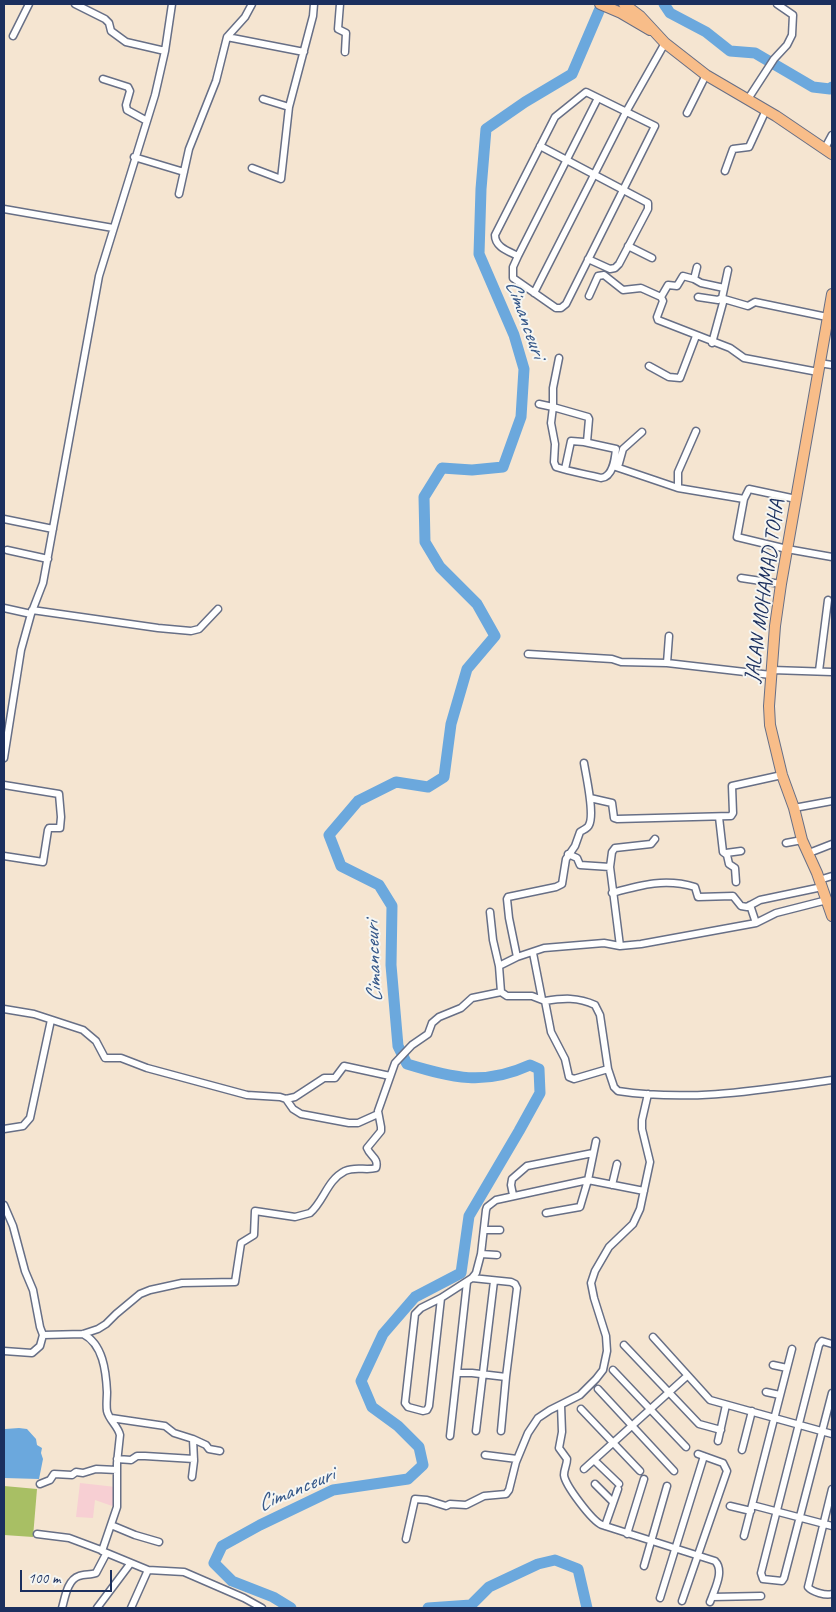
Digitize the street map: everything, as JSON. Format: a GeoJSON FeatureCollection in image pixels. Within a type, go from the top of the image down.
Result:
{"type":"FeatureCollection","features":[{"type":"Feature","properties":{"kind":"main road"},"geometry":{"type":"LineString","coordinates":[[601,4],[623,7],[706,75],[766,110],[828,151]]}},
{"type":"Feature","properties":{"kind":"main road","name":"JALAN MOHAMAD TOHA"},"geometry":{"type":"LineString","coordinates":[[832,294],[781,584],[771,673],[770,720],[772,738],[802,840],[821,884],[832,916]]}},
{"type":"Feature","properties":{"kind":"street"},"geometry":{"type":"LineString","coordinates":[[13,36],[29,4]]}},
{"type":"Feature","properties":{"kind":"street"},"geometry":{"type":"LineString","coordinates":[[74,4],[85,6],[105,19],[109,23],[111,31],[126,42],[165,51]]}},
{"type":"Feature","properties":{"kind":"street"},"geometry":{"type":"LineString","coordinates":[[4,758],[16,674],[31,612],[43,584],[48,559],[92,307],[113,228],[147,120],[165,51],[172,4]]}},
{"type":"Feature","properties":{"kind":"street"},"geometry":{"type":"LineString","coordinates":[[179,194],[192,141],[216,81],[227,37],[245,17],[252,4]]}},
{"type":"Feature","properties":{"kind":"street"},"geometry":{"type":"LineString","coordinates":[[252,168],[281,179],[289,107],[313,16],[314,4]]}},
{"type":"Feature","properties":{"kind":"street"},"geometry":{"type":"LineString","coordinates":[[340,4],[338,30],[346,33],[344,52]]}},
{"type":"Feature","properties":{"kind":"street"},"geometry":{"type":"LineString","coordinates":[[748,99],[774,59],[787,45],[792,35],[793,15],[777,4]]}},
{"type":"Feature","properties":{"kind":"street"},"geometry":{"type":"LineString","coordinates":[[227,37],[304,52]]}},
{"type":"Feature","properties":{"kind":"street"},"geometry":{"type":"LineString","coordinates":[[534,293],[626,112],[665,43]]}},
{"type":"Feature","properties":{"kind":"street"},"geometry":{"type":"LineString","coordinates":[[687,113],[706,75]]}},
{"type":"Feature","properties":{"kind":"street"},"geometry":{"type":"LineString","coordinates":[[102,79],[128,87],[130,91],[126,106],[127,110],[147,120]]}},
{"type":"Feature","properties":{"kind":"street"},"geometry":{"type":"LineString","coordinates":[[518,256],[497,244],[495,235],[555,117],[586,92],[655,126],[566,304],[561,308],[556,308],[534,293],[514,278],[513,267],[598,98]]}},
{"type":"Feature","properties":{"kind":"street"},"geometry":{"type":"LineString","coordinates":[[263,99],[289,107]]}},
{"type":"Feature","properties":{"kind":"street"},"geometry":{"type":"LineString","coordinates":[[725,171],[733,149],[748,147],[766,110]]}},
{"type":"Feature","properties":{"kind":"street"},"geometry":{"type":"LineString","coordinates":[[828,151],[832,134]]}},
{"type":"Feature","properties":{"kind":"street"},"geometry":{"type":"LineString","coordinates":[[540,146],[648,203],[648,209],[615,268],[610,269],[588,259]]}},
{"type":"Feature","properties":{"kind":"street"},"geometry":{"type":"LineString","coordinates":[[134,157],[184,172]]}},
{"type":"Feature","properties":{"kind":"street"},"geometry":{"type":"LineString","coordinates":[[4,209],[113,228]]}},
{"type":"Feature","properties":{"kind":"street"},"geometry":{"type":"LineString","coordinates":[[628,246],[652,258]]}},
{"type":"Feature","properties":{"kind":"street"},"geometry":{"type":"LineString","coordinates":[[694,279],[698,267]]}},
{"type":"Feature","properties":{"kind":"street"},"geometry":{"type":"LineString","coordinates":[[712,342],[728,270]]}},
{"type":"Feature","properties":{"kind":"street"},"geometry":{"type":"LineString","coordinates":[[589,296],[598,276],[602,274],[623,290],[642,288],[661,297]]}},
{"type":"Feature","properties":{"kind":"street"},"geometry":{"type":"LineString","coordinates":[[724,288],[683,276],[676,286],[668,286],[661,297],[663,301],[657,318],[696,336],[730,348],[744,358],[818,367],[832,365]]}},
{"type":"Feature","properties":{"kind":"street"},"geometry":{"type":"LineString","coordinates":[[698,297],[723,299],[748,306],[754,302],[827,317]]}},
{"type":"Feature","properties":{"kind":"street"},"geometry":{"type":"LineString","coordinates":[[648,366],[669,377],[680,378],[696,336]]}},
{"type":"Feature","properties":{"kind":"street"},"geometry":{"type":"LineString","coordinates":[[560,358],[554,382],[551,423],[556,467],[606,478],[616,467],[623,449],[642,432]]}},
{"type":"Feature","properties":{"kind":"street"},"geometry":{"type":"LineString","coordinates":[[539,404],[588,417],[587,442]]}},
{"type":"Feature","properties":{"kind":"street"},"geometry":{"type":"LineString","coordinates":[[678,488],[678,472],[696,431]]}},
{"type":"Feature","properties":{"kind":"street"},"geometry":{"type":"LineString","coordinates":[[565,469],[571,441],[587,442],[615,448],[616,467]]}},
{"type":"Feature","properties":{"kind":"street"},"geometry":{"type":"LineString","coordinates":[[616,467],[678,488],[744,499]]}},
{"type":"Feature","properties":{"kind":"street"},"geometry":{"type":"LineString","coordinates":[[796,499],[751,489],[747,490],[737,535],[739,539],[832,557]]}},
{"type":"Feature","properties":{"kind":"street"},"geometry":{"type":"LineString","coordinates":[[4,519],[53,529]]}},
{"type":"Feature","properties":{"kind":"street"},"geometry":{"type":"LineString","coordinates":[[6,550],[48,559]]}},
{"type":"Feature","properties":{"kind":"street"},"geometry":{"type":"LineString","coordinates":[[741,578],[781,584]]}},
{"type":"Feature","properties":{"kind":"street"},"geometry":{"type":"LineString","coordinates":[[819,671],[828,600]]}},
{"type":"Feature","properties":{"kind":"street"},"geometry":{"type":"LineString","coordinates":[[4,608],[191,631],[199,629],[218,609]]}},
{"type":"Feature","properties":{"kind":"street"},"geometry":{"type":"LineString","coordinates":[[667,663],[669,636]]}},
{"type":"Feature","properties":{"kind":"street"},"geometry":{"type":"LineString","coordinates":[[528,654],[621,662],[667,663],[771,673],[832,672]]}},
{"type":"Feature","properties":{"kind":"street"},"geometry":{"type":"LineString","coordinates":[[518,957],[509,918],[508,898],[560,886],[564,862],[575,846],[580,832],[589,825],[590,798],[584,763]]}},
{"type":"Feature","properties":{"kind":"street"},"geometry":{"type":"LineString","coordinates":[[590,798],[612,803],[614,818],[617,819],[731,816],[733,815],[732,786],[782,774]]}},
{"type":"Feature","properties":{"kind":"street"},"geometry":{"type":"LineString","coordinates":[[4,785],[59,794],[61,822],[60,828],[49,828],[48,830],[43,862],[4,856]]}},
{"type":"Feature","properties":{"kind":"street"},"geometry":{"type":"LineString","coordinates":[[794,808],[832,801]]}},
{"type":"Feature","properties":{"kind":"street"},"geometry":{"type":"LineString","coordinates":[[719,817],[723,852],[726,854],[729,864],[735,868],[736,882]]}},
{"type":"Feature","properties":{"kind":"street"},"geometry":{"type":"LineString","coordinates":[[620,946],[612,893],[610,867],[612,852],[615,848],[651,844],[655,839]]}},
{"type":"Feature","properties":{"kind":"street"},"geometry":{"type":"LineString","coordinates":[[786,843],[802,840]]}},
{"type":"Feature","properties":{"kind":"street"},"geometry":{"type":"LineString","coordinates":[[809,854],[832,844]]}},
{"type":"Feature","properties":{"kind":"street"},"geometry":{"type":"LineString","coordinates":[[726,854],[741,851]]}},
{"type":"Feature","properties":{"kind":"street"},"geometry":{"type":"LineString","coordinates":[[568,854],[577,858],[580,865],[610,867]]}},
{"type":"Feature","properties":{"kind":"street"},"geometry":{"type":"LineString","coordinates":[[612,893],[649,883],[680,884],[695,887],[698,897],[733,896],[741,906],[747,907],[760,900],[821,884],[832,876]]}},
{"type":"Feature","properties":{"kind":"street"},"geometry":{"type":"LineString","coordinates":[[499,966],[544,948],[604,943],[620,946],[641,944],[756,923],[776,913],[826,900]]}},
{"type":"Feature","properties":{"kind":"street"},"geometry":{"type":"LineString","coordinates":[[750,905],[756,923]]}},
{"type":"Feature","properties":{"kind":"street"},"geometry":{"type":"LineString","coordinates":[[490,912],[492,940],[499,966],[501,992]]}},
{"type":"Feature","properties":{"kind":"street"},"geometry":{"type":"LineString","coordinates":[[534,953],[551,1032],[565,1059],[569,1077],[574,1079],[608,1069]]}},
{"type":"Feature","properties":{"kind":"street"},"geometry":{"type":"LineString","coordinates":[[43,1335],[83,1334],[103,1327],[118,1312],[145,1291],[182,1282],[235,1282],[241,1243],[252,1238],[254,1235],[255,1211],[295,1217],[310,1213],[330,1184],[341,1174],[355,1168],[376,1168],[375,1158],[367,1148],[381,1131],[378,1114],[393,1068],[408,1050],[428,1034],[432,1023],[439,1017],[461,1008],[472,998],[501,992],[507,996],[532,996],[544,1000],[575,998],[594,1005],[600,1015],[608,1069],[615,1090],[667,1095],[734,1094],[832,1080]]}},
{"type":"Feature","properties":{"kind":"street"},"geometry":{"type":"LineString","coordinates":[[4,1009],[34,1014],[83,1030],[96,1041],[104,1056],[108,1058],[121,1058],[147,1068],[247,1095],[284,1097],[286,1099],[296,1097],[324,1078],[335,1078],[344,1066],[390,1076]]}},
{"type":"Feature","properties":{"kind":"street"},"geometry":{"type":"LineString","coordinates":[[4,1130],[24,1126],[30,1118],[51,1020]]}},
{"type":"Feature","properties":{"kind":"street"},"geometry":{"type":"LineString","coordinates":[[406,1539],[415,1499],[427,1500],[446,1506],[450,1504],[466,1505],[484,1496],[504,1495],[509,1490],[513,1469],[528,1433],[538,1418],[580,1394],[603,1370],[607,1351],[606,1336],[592,1289],[592,1277],[609,1247],[636,1218],[640,1209],[650,1162],[642,1135],[642,1124],[648,1094]]}},
{"type":"Feature","properties":{"kind":"street"},"geometry":{"type":"LineString","coordinates":[[286,1099],[293,1110],[301,1114],[353,1123],[362,1122],[378,1114]]}},
{"type":"Feature","properties":{"kind":"street"},"geometry":{"type":"LineString","coordinates":[[546,1213],[580,1207],[596,1141]]}},
{"type":"Feature","properties":{"kind":"street"},"geometry":{"type":"LineString","coordinates":[[513,1196],[512,1179],[527,1166],[593,1152]]}},
{"type":"Feature","properties":{"kind":"street"},"geometry":{"type":"LineString","coordinates":[[612,1185],[617,1164]]}},
{"type":"Feature","properties":{"kind":"street"},"geometry":{"type":"LineString","coordinates":[[441,1298],[429,1406],[427,1410],[422,1411],[408,1407],[405,1403],[414,1316],[421,1308],[469,1280],[476,1272],[481,1254],[487,1206],[496,1200],[588,1180],[644,1191]]}},
{"type":"Feature","properties":{"kind":"street"},"geometry":{"type":"LineString","coordinates":[[4,1205],[13,1226],[25,1271],[33,1290],[43,1335],[40,1346],[32,1353],[4,1351]]}},
{"type":"Feature","properties":{"kind":"street"},"geometry":{"type":"LineString","coordinates":[[484,1230],[500,1230]]}},
{"type":"Feature","properties":{"kind":"street"},"geometry":{"type":"LineString","coordinates":[[481,1254],[497,1255]]}},
{"type":"Feature","properties":{"kind":"street"},"geometry":{"type":"LineString","coordinates":[[469,1280],[514,1283],[517,1288],[501,1431]]}},
{"type":"Feature","properties":{"kind":"street"},"geometry":{"type":"LineString","coordinates":[[450,1436],[469,1280]]}},
{"type":"Feature","properties":{"kind":"street"},"geometry":{"type":"LineString","coordinates":[[476,1431],[494,1281]]}},
{"type":"Feature","properties":{"kind":"street"},"geometry":{"type":"LineString","coordinates":[[62,1608],[66,1592],[72,1583],[79,1576],[96,1573],[118,1507],[117,1458],[119,1430],[107,1411],[105,1374],[98,1347],[92,1338],[83,1334]]}},
{"type":"Feature","properties":{"kind":"street"},"geometry":{"type":"LineString","coordinates":[[652,1337],[707,1398],[832,1434]]}},
{"type":"Feature","properties":{"kind":"street"},"geometry":{"type":"LineString","coordinates":[[832,1344],[822,1341],[819,1345],[761,1573],[764,1579],[782,1581],[832,1393]]}},
{"type":"Feature","properties":{"kind":"street"},"geometry":{"type":"LineString","coordinates":[[624,1345],[699,1424],[720,1430]]}},
{"type":"Feature","properties":{"kind":"street"},"geometry":{"type":"LineString","coordinates":[[744,1536],[792,1350]]}},
{"type":"Feature","properties":{"kind":"street"},"geometry":{"type":"LineString","coordinates":[[773,1365],[787,1368]]}},
{"type":"Feature","properties":{"kind":"street"},"geometry":{"type":"LineString","coordinates":[[613,1370],[686,1447]]}},
{"type":"Feature","properties":{"kind":"street"},"geometry":{"type":"LineString","coordinates":[[458,1373],[506,1378]]}},
{"type":"Feature","properties":{"kind":"street"},"geometry":{"type":"LineString","coordinates":[[584,1469],[687,1376]]}},
{"type":"Feature","properties":{"kind":"street"},"geometry":{"type":"LineString","coordinates":[[598,1390],[674,1471]]}},
{"type":"Feature","properties":{"kind":"street"},"geometry":{"type":"LineString","coordinates":[[766,1392],[780,1395]]}},
{"type":"Feature","properties":{"kind":"street"},"geometry":{"type":"LineString","coordinates":[[561,1405],[562,1432],[559,1448],[567,1459],[564,1471],[565,1481],[593,1519],[598,1523],[627,1534],[715,1561],[719,1565],[720,1571],[711,1599],[760,1596]]}},
{"type":"Feature","properties":{"kind":"street"},"geometry":{"type":"LineString","coordinates":[[718,1441],[726,1405]]}},
{"type":"Feature","properties":{"kind":"street"},"geometry":{"type":"LineString","coordinates":[[581,1409],[640,1471]]}},
{"type":"Feature","properties":{"kind":"street"},"geometry":{"type":"LineString","coordinates":[[742,1450],[752,1412]]}},
{"type":"Feature","properties":{"kind":"street"},"geometry":{"type":"LineString","coordinates":[[111,1418],[165,1426],[179,1435],[206,1445],[209,1449],[220,1450]]}},
{"type":"Feature","properties":{"kind":"street"},"geometry":{"type":"LineString","coordinates":[[192,1477],[194,1459],[193,1439]]}},
{"type":"Feature","properties":{"kind":"street"},"geometry":{"type":"LineString","coordinates":[[485,1455],[517,1459]]}},
{"type":"Feature","properties":{"kind":"street"},"geometry":{"type":"LineString","coordinates":[[660,1598],[701,1455],[723,1463],[728,1471],[682,1601]]}},
{"type":"Feature","properties":{"kind":"street"},"geometry":{"type":"LineString","coordinates":[[117,1458],[131,1460],[137,1456],[145,1456],[194,1459]]}},
{"type":"Feature","properties":{"kind":"street"},"geometry":{"type":"LineString","coordinates":[[594,1460],[618,1486],[605,1526]]}},
{"type":"Feature","properties":{"kind":"street"},"geometry":{"type":"LineString","coordinates":[[40,1484],[50,1480],[54,1474],[72,1475],[76,1472],[83,1473],[96,1469],[117,1470]]}},
{"type":"Feature","properties":{"kind":"street"},"geometry":{"type":"LineString","coordinates":[[627,1534],[644,1479]]}},
{"type":"Feature","properties":{"kind":"street"},"geometry":{"type":"LineString","coordinates":[[595,1484],[613,1502]]}},
{"type":"Feature","properties":{"kind":"street"},"geometry":{"type":"LineString","coordinates":[[644,1566],[667,1486]]}},
{"type":"Feature","properties":{"kind":"street"},"geometry":{"type":"LineString","coordinates":[[832,1489],[808,1587],[810,1590],[832,1594]]}},
{"type":"Feature","properties":{"kind":"street"},"geometry":{"type":"LineString","coordinates":[[730,1506],[776,1511],[832,1526]]}},
{"type":"Feature","properties":{"kind":"street"},"geometry":{"type":"LineString","coordinates":[[112,1525],[158,1542]]}},
{"type":"Feature","properties":{"kind":"street"},"geometry":{"type":"LineString","coordinates":[[37,1534],[69,1538],[148,1570],[184,1572],[244,1598],[262,1608]]}},
{"type":"Feature","properties":{"kind":"street"},"geometry":{"type":"LineString","coordinates":[[97,1608],[130,1564]]}},
{"type":"Feature","properties":{"kind":"street"},"geometry":{"type":"LineString","coordinates":[[131,1608],[148,1570]]}},
{"type":"Feature","properties":{"kind":"shaded area"},"geometry":{"type":"Polygon","coordinates":[[[80,1483],[116,1487],[115,1507],[95,1500],[93,1518],[76,1517],[80,1483]]]}},
{"type":"Feature","properties":{"kind":"green space"},"geometry":{"type":"Polygon","coordinates":[[[4,1486],[37,1489],[33,1537],[4,1535],[4,1486]]]}},
{"type":"Feature","properties":{"kind":"water"},"geometry":{"type":"Polygon","coordinates":[[[5,1429],[27,1429],[36,1439],[37,1445],[42,1448],[43,1459],[39,1479],[4,1478],[4,1432],[5,1429]]]}},
{"type":"Feature","properties":{"kind":"waterway","name":"Cimanceuri"},"geometry":{"type":"LineString","coordinates":[[291,1608],[273,1597],[232,1581],[214,1563],[222,1546],[260,1525],[333,1490],[408,1479],[423,1465],[419,1447],[398,1426],[372,1407],[361,1381],[383,1334],[415,1297],[461,1273],[469,1216],[540,1093],[539,1069],[530,1065],[498,1076],[468,1078],[439,1073],[407,1064],[398,1046],[391,965],[392,906],[379,885],[341,866],[329,835],[358,801],[396,782],[428,787],[444,777],[451,724],[467,669],[495,636],[477,604],[440,567],[425,542],[424,497],[442,468],[472,470],[503,467],[521,417],[524,369],[514,335],[479,254],[481,189],[486,129],[525,102],[572,74],[602,4]]}},
{"type":"Feature","properties":{"kind":"waterway","name":"Cimanceuri"},"geometry":{"type":"LineString","coordinates":[[664,4],[670,13],[706,32],[730,51],[755,53],[813,87],[830,89],[832,87]]}},
{"type":"Feature","properties":{"kind":"waterway","name":"Cimanceuri"},"geometry":{"type":"LineString","coordinates":[[428,1608],[471,1605],[489,1587],[538,1564],[555,1560],[578,1569],[587,1608]]}}]}
